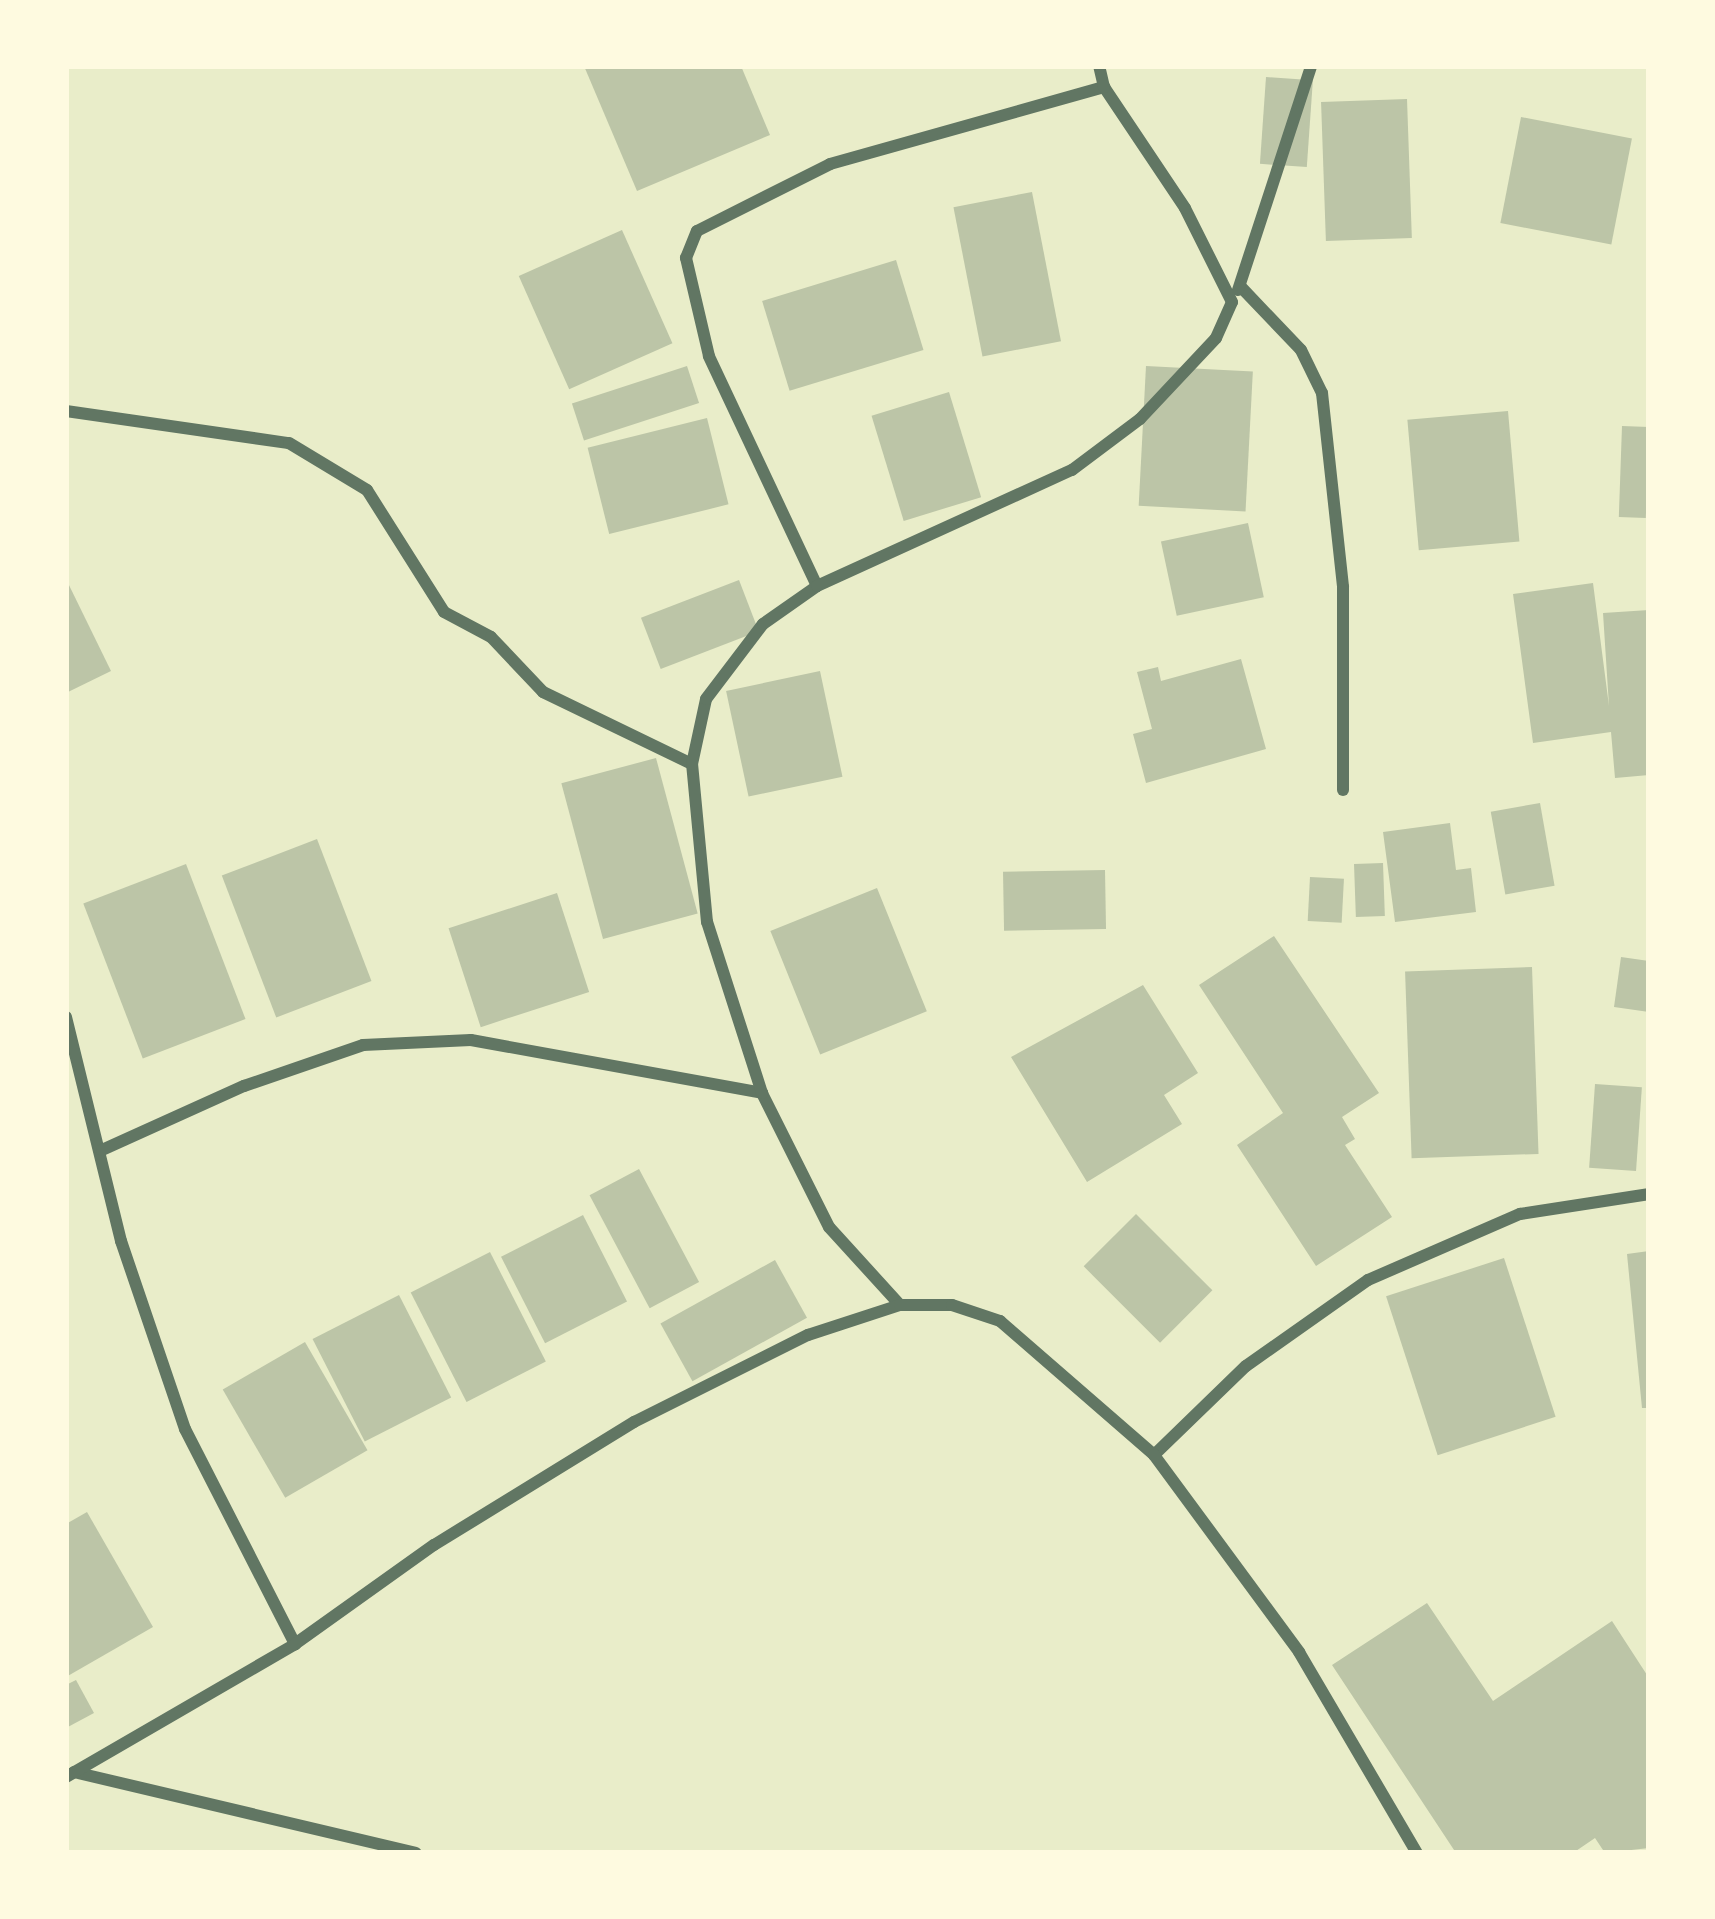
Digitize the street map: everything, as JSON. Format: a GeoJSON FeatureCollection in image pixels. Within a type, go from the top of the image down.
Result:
{"type":"FeatureCollection","features":[{"type":"Feature","properties":{"kind":"street"},"geometry":{"type":"LineString","coordinates":[[1099,66],[1103,87],[1184,208],[1232,302]]}},
{"type":"Feature","properties":{"kind":"street"},"geometry":{"type":"LineString","coordinates":[[900,1305],[829,1227],[762,1094],[706,922],[692,764],[706,699],[730,658],[817,586],[1072,470],[1140,419],[1216,338],[1240,286],[1311,66]]}},
{"type":"Feature","properties":{"kind":"street"},"geometry":{"type":"LineString","coordinates":[[817,586],[709,356],[686,258],[697,231],[830,164],[1103,87]]}},
{"type":"Feature","properties":{"kind":"street"},"geometry":{"type":"LineString","coordinates":[[1240,286],[1301,350],[1322,393],[1343,586],[1343,790]]}},
{"type":"Feature","properties":{"kind":"street"},"geometry":{"type":"LineString","coordinates":[[66,411],[289,443],[367,490],[444,612],[490,637],[543,692],[692,764]]}},
{"type":"Feature","properties":{"kind":"street"},"geometry":{"type":"LineString","coordinates":[[66,1017],[121,1241],[185,1429],[295,1643]]}},
{"type":"Feature","properties":{"kind":"street"},"geometry":{"type":"LineString","coordinates":[[102,1150],[244,1086],[363,1046],[471,1040],[762,1094]]}},
{"type":"Feature","properties":{"kind":"street"},"geometry":{"type":"LineString","coordinates":[[1154,1455],[1246,1366],[1367,1280],[1520,1214],[1649,1194]]}},
{"type":"Feature","properties":{"kind":"street"},"geometry":{"type":"LineString","coordinates":[[70,1774],[295,1643],[434,1545],[634,1422],[808,1335],[900,1305],[952,1305],[1000,1321],[1154,1455],[1299,1652],[1417,1853]]}},
{"type":"Feature","properties":{"kind":"street"},"geometry":{"type":"LineString","coordinates":[[70,1774],[416,1853]]}},
{"type":"Feature","properties":{"kind":"building"},"geometry":{"type":"Polygon","coordinates":[[[584,66],[741,66],[770,135],[637,191],[584,66]]]}},
{"type":"Feature","properties":{"kind":"building"},"geometry":{"type":"Polygon","coordinates":[[[1266,77],[1313,80],[1307,167],[1260,164],[1266,77]]]}},
{"type":"Feature","properties":{"kind":"building"},"geometry":{"type":"Polygon","coordinates":[[[1407,99],[1412,238],[1326,241],[1321,102],[1407,99]]]}},
{"type":"Feature","properties":{"kind":"building"},"geometry":{"type":"Polygon","coordinates":[[[1521,117],[1632,139],[1611,245],[1500,223],[1521,117]]]}},
{"type":"Feature","properties":{"kind":"building"},"geometry":{"type":"Polygon","coordinates":[[[1032,192],[1061,341],[982,356],[953,207],[1032,192]]]}},
{"type":"Feature","properties":{"kind":"building"},"geometry":{"type":"Polygon","coordinates":[[[622,230],[672,343],[569,389],[519,276],[622,230]]]}},
{"type":"Feature","properties":{"kind":"building"},"geometry":{"type":"Polygon","coordinates":[[[896,260],[923,350],[790,391],[762,301],[896,260]]]}},
{"type":"Feature","properties":{"kind":"building"},"geometry":{"type":"Polygon","coordinates":[[[687,366],[699,403],[584,440],[572,403],[687,366]]]}},
{"type":"Feature","properties":{"kind":"building"},"geometry":{"type":"Polygon","coordinates":[[[1146,366],[1253,372],[1246,511],[1139,506],[1146,366]]]}},
{"type":"Feature","properties":{"kind":"building"},"geometry":{"type":"Polygon","coordinates":[[[949,392],[981,497],[904,521],[872,416],[949,392]]]}},
{"type":"Feature","properties":{"kind":"building"},"geometry":{"type":"Polygon","coordinates":[[[1508,411],[1519,542],[1419,550],[1407,420],[1508,411]]]}},
{"type":"Feature","properties":{"kind":"building"},"geometry":{"type":"Polygon","coordinates":[[[707,418],[729,504],[609,534],[588,448],[707,418]]]}},
{"type":"Feature","properties":{"kind":"building"},"geometry":{"type":"Polygon","coordinates":[[[1622,426],[1649,427],[1646,518],[1619,517],[1622,426]]]}},
{"type":"Feature","properties":{"kind":"building"},"geometry":{"type":"Polygon","coordinates":[[[1248,523],[1264,597],[1177,616],[1161,542],[1248,523]]]}},
{"type":"Feature","properties":{"kind":"building"},"geometry":{"type":"Polygon","coordinates":[[[66,579],[111,671],[66,693],[66,579]]]}},
{"type":"Feature","properties":{"kind":"building"},"geometry":{"type":"Polygon","coordinates":[[[739,580],[759,631],[661,669],[641,618],[739,580]]]}},
{"type":"Feature","properties":{"kind":"building"},"geometry":{"type":"Polygon","coordinates":[[[1593,583],[1609,706],[1603,613],[1649,610],[1649,775],[1615,778],[1611,732],[1533,743],[1513,594],[1593,583]]]}},
{"type":"Feature","properties":{"kind":"building"},"geometry":{"type":"Polygon","coordinates":[[[1241,659],[1266,749],[1146,783],[1133,734],[1152,729],[1137,672],[1158,667],[1161,681],[1241,659]]]}},
{"type":"Feature","properties":{"kind":"building"},"geometry":{"type":"Polygon","coordinates":[[[820,671],[842,777],[749,797],[726,691],[820,671]]]}},
{"type":"Feature","properties":{"kind":"building"},"geometry":{"type":"Polygon","coordinates":[[[656,758],[698,914],[603,939],[561,783],[656,758]]]}},
{"type":"Feature","properties":{"kind":"building"},"geometry":{"type":"Polygon","coordinates":[[[1540,803],[1555,886],[1505,894],[1491,812],[1540,803]]]}},
{"type":"Feature","properties":{"kind":"building"},"geometry":{"type":"Polygon","coordinates":[[[1450,823],[1456,870],[1471,868],[1476,912],[1395,922],[1383,832],[1450,823]]]}},
{"type":"Feature","properties":{"kind":"building"},"geometry":{"type":"Polygon","coordinates":[[[317,839],[371,981],[276,1017],[222,876],[317,839]]]}},
{"type":"Feature","properties":{"kind":"building"},"geometry":{"type":"Polygon","coordinates":[[[1383,863],[1385,916],[1356,917],[1354,864],[1383,863]]]}},
{"type":"Feature","properties":{"kind":"building"},"geometry":{"type":"Polygon","coordinates":[[[186,864],[245,1019],[143,1058],[83,903],[186,864]]]}},
{"type":"Feature","properties":{"kind":"building"},"geometry":{"type":"Polygon","coordinates":[[[1105,870],[1106,929],[1004,931],[1003,872],[1105,870]]]}},
{"type":"Feature","properties":{"kind":"building"},"geometry":{"type":"Polygon","coordinates":[[[1310,877],[1344,879],[1342,923],[1308,921],[1310,877]]]}},
{"type":"Feature","properties":{"kind":"building"},"geometry":{"type":"Polygon","coordinates":[[[877,888],[927,1011],[820,1054],[770,931],[877,888]]]}},
{"type":"Feature","properties":{"kind":"building"},"geometry":{"type":"Polygon","coordinates":[[[557,893],[589,992],[481,1027],[449,928],[557,893]]]}},
{"type":"Feature","properties":{"kind":"building"},"geometry":{"type":"Polygon","coordinates":[[[1274,936],[1379,1093],[1342,1117],[1355,1139],[1345,1145],[1392,1217],[1316,1266],[1237,1145],[1283,1113],[1199,985],[1274,936]]]}},
{"type":"Feature","properties":{"kind":"building"},"geometry":{"type":"Polygon","coordinates":[[[1621,957],[1649,961],[1649,1012],[1614,1007],[1621,957]]]}},
{"type":"Feature","properties":{"kind":"building"},"geometry":{"type":"Polygon","coordinates":[[[1532,967],[1539,1154],[1412,1158],[1405,971],[1532,967]]]}},
{"type":"Feature","properties":{"kind":"building"},"geometry":{"type":"Polygon","coordinates":[[[1143,985],[1198,1073],[1164,1095],[1182,1124],[1087,1182],[1011,1057],[1143,985]]]}},
{"type":"Feature","properties":{"kind":"building"},"geometry":{"type":"Polygon","coordinates":[[[1595,1084],[1642,1087],[1636,1171],[1589,1168],[1595,1084]]]}},
{"type":"Feature","properties":{"kind":"building"},"geometry":{"type":"Polygon","coordinates":[[[639,1169],[699,1282],[650,1308],[590,1195],[639,1169]]]}},
{"type":"Feature","properties":{"kind":"building"},"geometry":{"type":"Polygon","coordinates":[[[1136,1214],[1212,1290],[1160,1343],[1084,1266],[1136,1214]]]}},
{"type":"Feature","properties":{"kind":"building"},"geometry":{"type":"Polygon","coordinates":[[[583,1215],[627,1301],[545,1343],[501,1257],[583,1215]]]}},
{"type":"Feature","properties":{"kind":"building"},"geometry":{"type":"Polygon","coordinates":[[[1649,1251],[1649,1408],[1642,1408],[1627,1254],[1649,1251]]]}},
{"type":"Feature","properties":{"kind":"building"},"geometry":{"type":"Polygon","coordinates":[[[490,1252],[546,1362],[467,1402],[411,1292],[490,1252]]]}},
{"type":"Feature","properties":{"kind":"building"},"geometry":{"type":"Polygon","coordinates":[[[1504,1258],[1556,1417],[1438,1455],[1386,1296],[1504,1258]]]}},
{"type":"Feature","properties":{"kind":"building"},"geometry":{"type":"Polygon","coordinates":[[[775,1260],[807,1318],[692,1381],[660,1324],[775,1260]]]}},
{"type":"Feature","properties":{"kind":"building"},"geometry":{"type":"Polygon","coordinates":[[[399,1295],[451,1397],[365,1442],[313,1339],[399,1295]]]}},
{"type":"Feature","properties":{"kind":"building"},"geometry":{"type":"Polygon","coordinates":[[[305,1342],[368,1450],[285,1498],[223,1390],[305,1342]]]}},
{"type":"Feature","properties":{"kind":"building"},"geometry":{"type":"Polygon","coordinates":[[[87,1512],[153,1627],[66,1677],[66,1524],[87,1512]]]}},
{"type":"Feature","properties":{"kind":"building"},"geometry":{"type":"Polygon","coordinates":[[[1427,1603],[1493,1701],[1612,1621],[1649,1678],[1649,1848],[1605,1853],[1595,1838],[1573,1853],[1456,1853],[1332,1665],[1427,1603]]]}},
{"type":"Feature","properties":{"kind":"building"},"geometry":{"type":"Polygon","coordinates":[[[76,1680],[94,1713],[66,1728],[66,1685],[76,1680]]]}}]}
